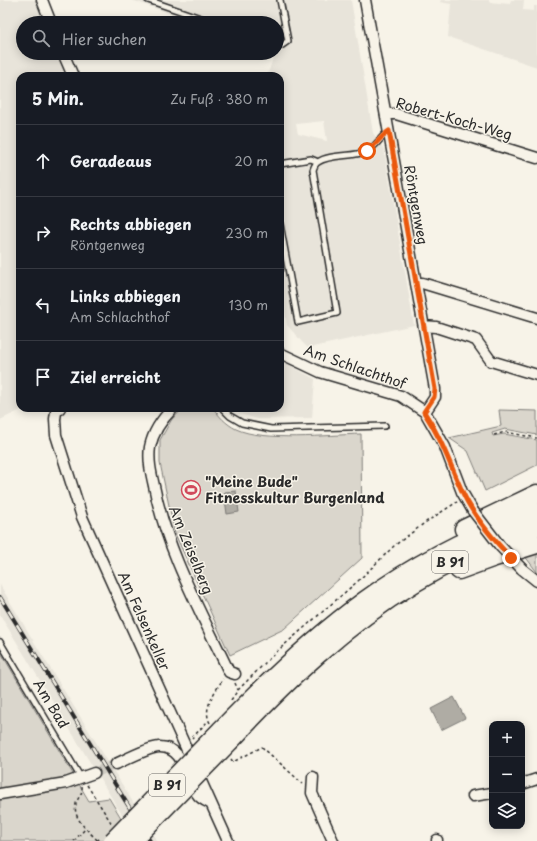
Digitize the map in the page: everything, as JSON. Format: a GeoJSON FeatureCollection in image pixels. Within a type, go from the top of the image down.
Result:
{"type":"FeatureCollection","features":[{"type":"Feature","properties":{"kind":"highway"},"geometry":{"type":"LineString","coordinates":[[375,592],[388,575],[416,556],[488,516],[537,494]]}},
{"type":"Feature","properties":{"kind":"highway","name":"B 91"},"geometry":{"type":"LineString","coordinates":[[114,835],[293,658],[338,620],[375,592],[406,572],[449,548],[496,527],[537,512]]}},
{"type":"Feature","properties":{"kind":"highway","name":"B 91"},"geometry":{"type":"LineString","coordinates":[[132,841],[220,730],[311,660],[370,612],[414,582],[454,561],[507,537],[537,526]]}},
{"type":"Feature","properties":{"kind":"highway"},"geometry":{"type":"LineString","coordinates":[[370,612],[388,607],[431,583],[465,568],[537,544]]}},
{"type":"Feature","properties":{"kind":"street"},"geometry":{"type":"LineString","coordinates":[[42,0],[48,16]]}},
{"type":"Feature","properties":{"kind":"street","name":"Röntgenweg"},"geometry":{"type":"LineString","coordinates":[[365,0],[435,393],[431,404],[424,412]]}},
{"type":"Feature","properties":{"kind":"street"},"geometry":{"type":"LineString","coordinates":[[66,60],[70,72]]}},
{"type":"Feature","properties":{"kind":"street","name":"Robert-Koch-Weg"},"geometry":{"type":"LineString","coordinates":[[386,114],[396,114],[537,158]]}},
{"type":"Feature","properties":{"kind":"street"},"geometry":{"type":"LineString","coordinates":[[416,284],[422,283],[537,318]]}},
{"type":"Feature","properties":{"kind":"street"},"geometry":{"type":"LineString","coordinates":[[424,326],[436,326],[476,340],[491,361],[537,376]]}},
{"type":"Feature","properties":{"kind":"street","name":"Am Schlachthof"},"geometry":{"type":"LineString","coordinates":[[284,355],[326,374],[402,396],[424,412],[442,442],[462,492],[473,511],[500,546],[537,581]]}},
{"type":"Feature","properties":{"kind":"street","name":"Am Felsenkeller"},"geometry":{"type":"LineString","coordinates":[[56,412],[56,435],[82,517],[228,841]]}},
{"type":"Feature","properties":{"kind":"street","name":"Am Zeiselberg"},"geometry":{"type":"LineString","coordinates":[[170,412],[157,428],[150,447],[150,470],[159,514],[170,545],[232,673]]}},
{"type":"Feature","properties":{"kind":"street"},"geometry":{"type":"LineString","coordinates":[[116,764],[152,749],[159,747],[167,749],[175,753],[182,761],[197,794],[210,803]]}},
{"type":"Feature","properties":{"kind":"street"},"geometry":{"type":"LineString","coordinates":[[0,794],[66,783],[82,779],[94,773]]}},
{"type":"Feature","properties":{"kind":"street"},"geometry":{"type":"LineString","coordinates":[[313,777],[312,793],[332,841]]}},
{"type":"Feature","properties":{"kind":"street"},"geometry":{"type":"LineString","coordinates":[[525,783],[537,779]]}},
{"type":"Feature","properties":{"kind":"street"},"geometry":{"type":"LineString","coordinates":[[473,796],[489,793]]}},
{"type":"Feature","properties":{"kind":"lane"},"geometry":{"type":"LineString","coordinates":[[148,0],[195,16]]}},
{"type":"Feature","properties":{"kind":"lane"},"geometry":{"type":"LineString","coordinates":[[280,0],[283,16]]}},
{"type":"Feature","properties":{"kind":"lane"},"geometry":{"type":"LineString","coordinates":[[284,20],[288,41],[284,44]]}},
{"type":"Feature","properties":{"kind":"lane"},"geometry":{"type":"LineString","coordinates":[[284,163],[311,159],[318,162],[367,151],[389,131]]}},
{"type":"Feature","properties":{"kind":"lane"},"geometry":{"type":"LineString","coordinates":[[284,246],[298,322],[337,313],[313,170],[318,162]]}},
{"type":"Feature","properties":{"kind":"lane"},"geometry":{"type":"LineString","coordinates":[[226,412],[242,423],[271,429],[385,426]]}},
{"type":"Feature","properties":{"kind":"lane","name":"Am Bad"},"geometry":{"type":"LineString","coordinates":[[0,642],[82,779]]}},
{"type":"Feature","properties":{"kind":"path"},"geometry":{"type":"LineString","coordinates":[[494,435],[505,432],[537,438]]}},
{"type":"Feature","properties":{"kind":"path"},"geometry":{"type":"LineString","coordinates":[[238,690],[275,653],[358,581],[394,546],[459,500]]}},
{"type":"Feature","properties":{"kind":"path"},"geometry":{"type":"LineString","coordinates":[[207,714],[215,692],[232,673]]}},
{"type":"Feature","properties":{"kind":"path"},"geometry":{"type":"LineString","coordinates":[[185,745],[220,730]]}},
{"type":"Feature","properties":{"kind":"path"},"geometry":{"type":"LineString","coordinates":[[262,747],[312,793]]}},
{"type":"Feature","properties":{"kind":"path"},"geometry":{"type":"LineString","coordinates":[[82,779],[83,794],[76,803],[76,814],[85,829],[98,841]]}},
{"type":"Feature","properties":{"kind":"path"},"geometry":{"type":"LineString","coordinates":[[82,779],[114,835]]}},
{"type":"Feature","properties":{"kind":"path"},"geometry":{"type":"LineString","coordinates":[[74,841],[85,829]]}},
{"type":"Feature","properties":{"kind":"shaded area"},"geometry":{"type":"Polygon","coordinates":[[[0,0],[35,0],[42,16],[16,16],[16,60],[60,60],[64,72],[16,72],[17,412],[0,420],[0,0]]]}},
{"type":"Feature","properties":{"kind":"shaded area"},"geometry":{"type":"Polygon","coordinates":[[[132,0],[351,0],[373,133],[384,149],[414,325],[308,348],[287,325],[284,307],[284,72],[268,72],[273,60],[284,60],[284,16],[176,16],[132,0]],[[324,121],[296,124],[298,134],[327,141],[324,121]]]}},
{"type":"Feature","properties":{"kind":"shaded area"},"geometry":{"type":"Polygon","coordinates":[[[441,0],[489,0],[489,2],[510,4],[511,0],[524,0],[523,10],[534,11],[534,6],[537,6],[537,67],[448,37],[451,4],[440,2],[441,0]]]}},
{"type":"Feature","properties":{"kind":"shaded area"},"geometry":{"type":"Polygon","coordinates":[[[284,362],[315,379],[312,418],[258,419],[233,412],[284,412],[284,362]]]}},
{"type":"Feature","properties":{"kind":"shaded area"},"geometry":{"type":"Polygon","coordinates":[[[499,410],[537,411],[537,435],[505,429],[492,433],[493,436],[504,434],[537,440],[537,465],[485,491],[468,451],[449,438],[501,426],[499,410]]]}},
{"type":"Feature","properties":{"kind":"shaded area"},"geometry":{"type":"Polygon","coordinates":[[[180,412],[216,412],[229,425],[248,433],[279,437],[361,434],[362,558],[284,629],[230,655],[175,534],[160,463],[160,440],[172,419],[180,412]]]}},
{"type":"Feature","properties":{"kind":"shaded area"},"geometry":{"type":"Polygon","coordinates":[[[236,491],[239,512],[227,514],[224,492],[236,491]]]}},
{"type":"Feature","properties":{"kind":"shaded area"},"geometry":{"type":"Polygon","coordinates":[[[537,551],[537,572],[524,555],[537,551]]]}},
{"type":"Feature","properties":{"kind":"shaded area"},"geometry":{"type":"Polygon","coordinates":[[[0,585],[157,841],[138,841],[0,615],[0,585]]]}},
{"type":"Feature","properties":{"kind":"shaded area"},"geometry":{"type":"Polygon","coordinates":[[[0,651],[89,801],[109,798],[135,841],[0,841],[0,651]]]}},
{"type":"Feature","properties":{"kind":"shaded area"},"geometry":{"type":"Polygon","coordinates":[[[454,697],[465,718],[441,730],[431,709],[454,697]]]}},
{"type":"Feature","properties":{"kind":"tunnel"},"geometry":{"type":"LineString","coordinates":[[94,773],[116,764]]}},
{"type":"Feature","properties":{"kind":"railway"},"geometry":{"type":"LineString","coordinates":[[0,597],[150,841]]}},
{"type":"Feature","properties":{"kind":"place","name":"\"Meine Bude\" Fitnesskultur Burgenland"},"geometry":{"type":"Point","coordinates":[191,490]}},
{"type":"Feature","properties":{"kind":"route"},"geometry":{"type":"LineString","coordinates":[[367,151],[389,131],[435,389],[431,404],[424,412],[445,447],[462,492],[473,511],[490,535],[511,558]]}}]}
